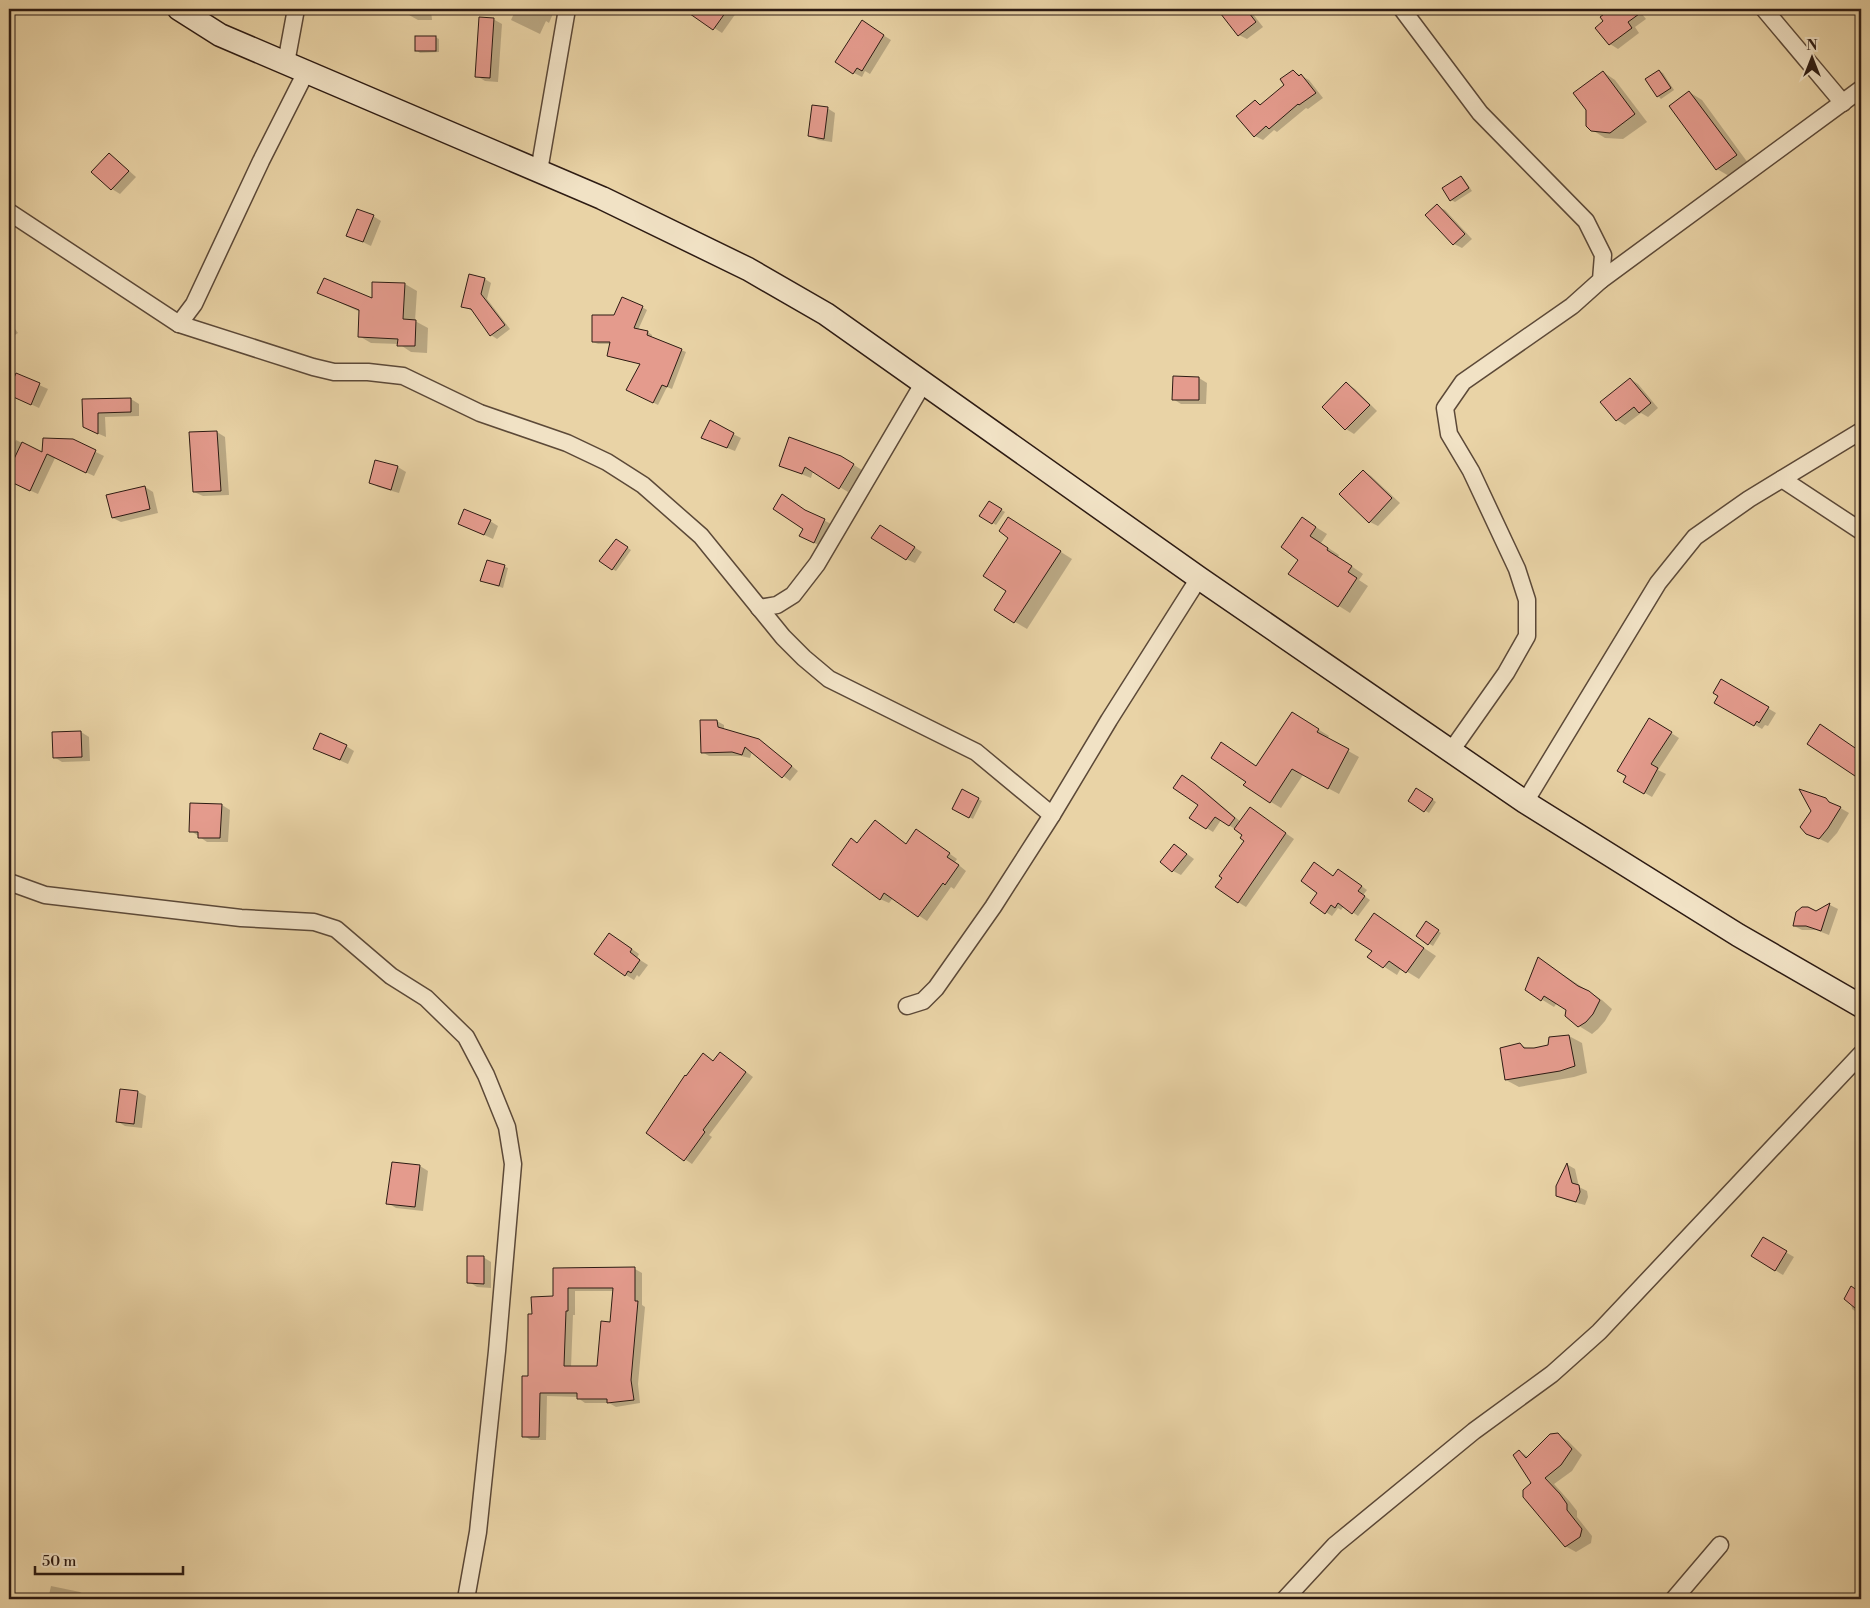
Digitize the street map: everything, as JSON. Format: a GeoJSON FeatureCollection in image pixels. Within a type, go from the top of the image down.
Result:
{"type":"FeatureCollection","features":[{"type":"Feature","properties":{"kind":"street"},"geometry":{"type":"LineString","coordinates":[[179,9],[220,35],[602,198],[748,269],[826,314],[1199,578],[1525,802],[1738,935],[1861,1006]]}},
{"type":"Feature","properties":{"kind":"street"},"geometry":{"type":"LineString","coordinates":[[179,324],[194,304],[261,160],[296,68],[296,9]]}},
{"type":"Feature","properties":{"kind":"street"},"geometry":{"type":"LineString","coordinates":[[539,171],[567,9]]}},
{"type":"Feature","properties":{"kind":"street"},"geometry":{"type":"LineString","coordinates":[[1402,9],[1480,113],[1586,221],[1604,255],[1601,280]]}},
{"type":"Feature","properties":{"kind":"street"},"geometry":{"type":"LineString","coordinates":[[1764,9],[1843,103]]}},
{"type":"Feature","properties":{"kind":"street"},"geometry":{"type":"LineString","coordinates":[[1451,751],[1506,672],[1527,636],[1527,600],[1517,569],[1472,471],[1449,434],[1444,408],[1463,382],[1572,306],[1601,280],[1861,89]]}},
{"type":"Feature","properties":{"kind":"street"},"geometry":{"type":"LineString","coordinates":[[9,212],[179,324],[313,368],[334,372],[376,372],[403,376],[480,413],[567,443],[599,458],[643,485],[701,536],[783,637],[829,679],[976,752],[1052,815]]}},
{"type":"Feature","properties":{"kind":"street"},"geometry":{"type":"LineString","coordinates":[[759,608],[778,605],[793,595],[817,564],[924,382]]}},
{"type":"Feature","properties":{"kind":"street"},"geometry":{"type":"LineString","coordinates":[[1525,802],[1658,583],[1695,537],[1750,499],[1861,431]]}},
{"type":"Feature","properties":{"kind":"street"},"geometry":{"type":"LineString","coordinates":[[1782,479],[1861,531]]}},
{"type":"Feature","properties":{"kind":"street"},"geometry":{"type":"LineString","coordinates":[[907,1006],[923,1001],[936,988],[993,907],[1199,578]]}},
{"type":"Feature","properties":{"kind":"street"},"geometry":{"type":"LineString","coordinates":[[9,882],[44,896],[241,918],[314,922],[336,929],[391,976],[426,998],[466,1036],[486,1075],[507,1127],[513,1164],[497,1351],[478,1532],[466,1599]]}},
{"type":"Feature","properties":{"kind":"street"},"geometry":{"type":"LineString","coordinates":[[1285,1599],[1335,1545],[1474,1431],[1552,1374],[1599,1332],[1861,1054]]}},
{"type":"Feature","properties":{"kind":"street"},"geometry":{"type":"LineString","coordinates":[[1674,1599],[1720,1545]]}},
{"type":"Feature","properties":{"kind":"building"},"geometry":{"type":"Polygon","coordinates":[[[683,9],[728,9],[713,30],[683,9]]]}},
{"type":"Feature","properties":{"kind":"building"},"geometry":{"type":"Polygon","coordinates":[[[1217,9],[1246,9],[1256,22],[1238,36],[1217,9]]]}},
{"type":"Feature","properties":{"kind":"building"},"geometry":{"type":"Polygon","coordinates":[[[1611,9],[1646,9],[1628,22],[1632,28],[1609,45],[1595,28],[1603,21],[1600,17],[1611,9]]]}},
{"type":"Feature","properties":{"kind":"building"},"geometry":{"type":"Polygon","coordinates":[[[479,17],[494,18],[490,78],[475,77],[479,17]]]}},
{"type":"Feature","properties":{"kind":"building"},"geometry":{"type":"Polygon","coordinates":[[[862,20],[884,35],[862,71],[857,68],[853,74],[835,62],[862,20]]]}},
{"type":"Feature","properties":{"kind":"building"},"geometry":{"type":"Polygon","coordinates":[[[415,36],[436,36],[436,51],[415,51],[415,36]]]}},
{"type":"Feature","properties":{"kind":"building"},"geometry":{"type":"Polygon","coordinates":[[[1293,70],[1299,76],[1301,74],[1316,93],[1298,104],[1269,129],[1266,126],[1254,137],[1236,116],[1255,100],[1260,105],[1284,85],[1280,79],[1293,70]]]}},
{"type":"Feature","properties":{"kind":"building"},"geometry":{"type":"Polygon","coordinates":[[[1659,70],[1671,88],[1657,97],[1645,79],[1659,70]]]}},
{"type":"Feature","properties":{"kind":"building"},"geometry":{"type":"Polygon","coordinates":[[[1603,71],[1635,114],[1610,133],[1591,131],[1586,126],[1586,110],[1573,93],[1603,71]]]}},
{"type":"Feature","properties":{"kind":"building"},"geometry":{"type":"Polygon","coordinates":[[[1689,91],[1737,155],[1716,170],[1669,106],[1689,91]]]}},
{"type":"Feature","properties":{"kind":"building"},"geometry":{"type":"Polygon","coordinates":[[[812,105],[828,107],[824,139],[808,136],[812,105]]]}},
{"type":"Feature","properties":{"kind":"building"},"geometry":{"type":"Polygon","coordinates":[[[109,153],[129,171],[111,190],[91,172],[109,153]]]}},
{"type":"Feature","properties":{"kind":"building"},"geometry":{"type":"Polygon","coordinates":[[[1461,176],[1469,188],[1450,201],[1442,188],[1461,176]]]}},
{"type":"Feature","properties":{"kind":"building"},"geometry":{"type":"Polygon","coordinates":[[[1437,204],[1465,234],[1453,245],[1425,215],[1437,204]]]}},
{"type":"Feature","properties":{"kind":"building"},"geometry":{"type":"Polygon","coordinates":[[[357,209],[374,215],[363,242],[346,236],[357,209]]]}},
{"type":"Feature","properties":{"kind":"building"},"geometry":{"type":"Polygon","coordinates":[[[469,274],[485,278],[481,294],[505,325],[490,336],[471,309],[461,307],[469,274]]]}},
{"type":"Feature","properties":{"kind":"building"},"geometry":{"type":"Polygon","coordinates":[[[324,278],[372,298],[372,282],[405,283],[403,319],[416,320],[415,346],[397,346],[398,339],[358,337],[359,310],[317,293],[324,278]]]}},
{"type":"Feature","properties":{"kind":"building"},"geometry":{"type":"Polygon","coordinates":[[[622,297],[643,306],[634,328],[648,331],[647,335],[682,349],[667,387],[662,385],[653,403],[626,390],[640,364],[607,356],[610,342],[592,342],[592,315],[614,315],[622,297]]]}},
{"type":"Feature","properties":{"kind":"building"},"geometry":{"type":"Polygon","coordinates":[[[16,373],[40,383],[31,405],[9,395],[9,390],[16,373]]]}},
{"type":"Feature","properties":{"kind":"building"},"geometry":{"type":"Polygon","coordinates":[[[1173,376],[1199,377],[1199,400],[1172,400],[1173,376]]]}},
{"type":"Feature","properties":{"kind":"building"},"geometry":{"type":"Polygon","coordinates":[[[1630,378],[1651,403],[1639,413],[1634,407],[1616,421],[1600,402],[1630,378]]]}},
{"type":"Feature","properties":{"kind":"building"},"geometry":{"type":"Polygon","coordinates":[[[1346,382],[1370,405],[1345,430],[1322,407],[1346,382]]]}},
{"type":"Feature","properties":{"kind":"building"},"geometry":{"type":"Polygon","coordinates":[[[131,398],[131,412],[98,413],[98,434],[83,427],[82,399],[131,398]]]}},
{"type":"Feature","properties":{"kind":"building"},"geometry":{"type":"Polygon","coordinates":[[[710,420],[734,433],[727,448],[701,438],[710,420]]]}},
{"type":"Feature","properties":{"kind":"building"},"geometry":{"type":"Polygon","coordinates":[[[217,431],[221,491],[193,492],[189,432],[217,431]]]}},
{"type":"Feature","properties":{"kind":"building"},"geometry":{"type":"Polygon","coordinates":[[[789,437],[841,456],[854,464],[839,489],[805,467],[802,474],[779,466],[789,437]]]}},
{"type":"Feature","properties":{"kind":"building"},"geometry":{"type":"Polygon","coordinates":[[[43,438],[73,439],[96,450],[86,473],[47,454],[30,491],[9,481],[9,457],[14,459],[22,442],[42,452],[43,438]]]}},
{"type":"Feature","properties":{"kind":"building"},"geometry":{"type":"Polygon","coordinates":[[[375,460],[398,466],[391,490],[369,483],[375,460]]]}},
{"type":"Feature","properties":{"kind":"building"},"geometry":{"type":"Polygon","coordinates":[[[1363,470],[1392,498],[1369,523],[1339,494],[1363,470]]]}},
{"type":"Feature","properties":{"kind":"building"},"geometry":{"type":"Polygon","coordinates":[[[145,486],[150,509],[112,518],[106,495],[145,486]]]}},
{"type":"Feature","properties":{"kind":"building"},"geometry":{"type":"Polygon","coordinates":[[[782,494],[805,510],[825,519],[814,543],[799,536],[803,529],[773,509],[782,494]]]}},
{"type":"Feature","properties":{"kind":"building"},"geometry":{"type":"Polygon","coordinates":[[[989,501],[1002,509],[992,524],[979,516],[989,501]]]}},
{"type":"Feature","properties":{"kind":"building"},"geometry":{"type":"Polygon","coordinates":[[[464,509],[491,520],[484,535],[458,524],[464,509]]]}},
{"type":"Feature","properties":{"kind":"building"},"geometry":{"type":"Polygon","coordinates":[[[1008,517],[1061,551],[1014,623],[994,610],[1006,591],[983,576],[1008,538],[999,531],[1008,517]]]}},
{"type":"Feature","properties":{"kind":"building"},"geometry":{"type":"Polygon","coordinates":[[[1302,517],[1316,527],[1310,536],[1328,548],[1327,550],[1352,566],[1348,572],[1357,578],[1338,607],[1288,574],[1298,560],[1281,547],[1302,517]]]}},
{"type":"Feature","properties":{"kind":"building"},"geometry":{"type":"Polygon","coordinates":[[[880,525],[915,547],[906,560],[871,538],[880,525]]]}},
{"type":"Feature","properties":{"kind":"building"},"geometry":{"type":"Polygon","coordinates":[[[616,539],[628,547],[612,570],[599,561],[616,539]]]}},
{"type":"Feature","properties":{"kind":"building"},"geometry":{"type":"Polygon","coordinates":[[[487,560],[505,565],[499,586],[480,581],[487,560]]]}},
{"type":"Feature","properties":{"kind":"building"},"geometry":{"type":"Polygon","coordinates":[[[1721,679],[1769,707],[1759,723],[1757,721],[1754,726],[1714,703],[1718,696],[1713,693],[1721,679]]]}},
{"type":"Feature","properties":{"kind":"building"},"geometry":{"type":"Polygon","coordinates":[[[1292,712],[1319,729],[1317,732],[1349,749],[1328,789],[1292,769],[1270,803],[1243,785],[1246,782],[1211,758],[1221,742],[1256,766],[1292,712]]]}},
{"type":"Feature","properties":{"kind":"building"},"geometry":{"type":"Polygon","coordinates":[[[1649,718],[1672,732],[1651,764],[1658,768],[1644,794],[1623,782],[1626,776],[1617,771],[1649,718]]]}},
{"type":"Feature","properties":{"kind":"building"},"geometry":{"type":"Polygon","coordinates":[[[700,720],[717,720],[718,727],[759,739],[792,766],[782,778],[745,747],[742,755],[732,752],[701,753],[700,720]]]}},
{"type":"Feature","properties":{"kind":"building"},"geometry":{"type":"Polygon","coordinates":[[[1820,724],[1861,752],[1861,780],[1807,744],[1820,724]]]}},
{"type":"Feature","properties":{"kind":"building"},"geometry":{"type":"Polygon","coordinates":[[[81,731],[82,757],[53,758],[52,732],[81,731]]]}},
{"type":"Feature","properties":{"kind":"building"},"geometry":{"type":"Polygon","coordinates":[[[320,733],[347,745],[340,760],[313,749],[320,733]]]}},
{"type":"Feature","properties":{"kind":"building"},"geometry":{"type":"Polygon","coordinates":[[[1182,775],[1235,818],[1229,826],[1215,817],[1206,829],[1189,818],[1198,805],[1173,788],[1182,775]]]}},
{"type":"Feature","properties":{"kind":"building"},"geometry":{"type":"Polygon","coordinates":[[[1416,788],[1433,799],[1424,812],[1408,801],[1416,788]]]}},
{"type":"Feature","properties":{"kind":"building"},"geometry":{"type":"Polygon","coordinates":[[[962,789],[979,798],[969,818],[952,809],[962,789]]]}},
{"type":"Feature","properties":{"kind":"building"},"geometry":{"type":"Polygon","coordinates":[[[1799,789],[1826,798],[1829,802],[1841,807],[1819,839],[1806,834],[1800,827],[1811,811],[1799,789]]]}},
{"type":"Feature","properties":{"kind":"building"},"geometry":{"type":"Polygon","coordinates":[[[190,803],[222,804],[220,838],[198,838],[198,832],[189,832],[190,803]]]}},
{"type":"Feature","properties":{"kind":"building"},"geometry":{"type":"Polygon","coordinates":[[[1250,807],[1286,833],[1238,903],[1215,887],[1222,878],[1219,876],[1244,841],[1240,838],[1242,835],[1234,829],[1250,807]]]}},
{"type":"Feature","properties":{"kind":"building"},"geometry":{"type":"Polygon","coordinates":[[[875,820],[906,844],[916,829],[950,853],[947,857],[959,865],[918,917],[884,893],[880,900],[832,865],[851,838],[857,843],[875,820]]]}},
{"type":"Feature","properties":{"kind":"building"},"geometry":{"type":"Polygon","coordinates":[[[1174,844],[1187,854],[1172,872],[1160,862],[1174,844]]]}},
{"type":"Feature","properties":{"kind":"building"},"geometry":{"type":"Polygon","coordinates":[[[1314,862],[1333,876],[1338,869],[1362,886],[1358,891],[1365,896],[1352,914],[1338,903],[1335,908],[1331,905],[1325,914],[1310,903],[1317,893],[1301,881],[1314,862]]]}},
{"type":"Feature","properties":{"kind":"building"},"geometry":{"type":"Polygon","coordinates":[[[1830,903],[1821,931],[1806,926],[1793,926],[1796,912],[1802,907],[1808,907],[1816,911],[1830,903]]]}},
{"type":"Feature","properties":{"kind":"building"},"geometry":{"type":"Polygon","coordinates":[[[1374,913],[1424,948],[1406,973],[1389,961],[1383,968],[1367,957],[1372,951],[1355,940],[1374,913]]]}},
{"type":"Feature","properties":{"kind":"building"},"geometry":{"type":"Polygon","coordinates":[[[1426,921],[1439,930],[1428,945],[1416,936],[1426,921]]]}},
{"type":"Feature","properties":{"kind":"building"},"geometry":{"type":"Polygon","coordinates":[[[609,933],[632,949],[630,952],[640,960],[631,973],[628,971],[625,976],[594,954],[609,933]]]}},
{"type":"Feature","properties":{"kind":"building"},"geometry":{"type":"Polygon","coordinates":[[[1538,957],[1600,1000],[1593,1014],[1586,1022],[1578,1027],[1565,1016],[1566,1010],[1544,996],[1541,1001],[1525,990],[1538,957]]]}},
{"type":"Feature","properties":{"kind":"building"},"geometry":{"type":"Polygon","coordinates":[[[1569,1035],[1575,1066],[1560,1071],[1505,1080],[1500,1048],[1520,1043],[1524,1048],[1534,1048],[1548,1045],[1549,1037],[1569,1035]]]}},
{"type":"Feature","properties":{"kind":"building"},"geometry":{"type":"Polygon","coordinates":[[[720,1052],[746,1072],[703,1130],[705,1132],[684,1161],[646,1133],[685,1075],[703,1053],[713,1061],[720,1052]]]}},
{"type":"Feature","properties":{"kind":"building"},"geometry":{"type":"Polygon","coordinates":[[[120,1089],[138,1091],[134,1124],[116,1122],[120,1089]]]}},
{"type":"Feature","properties":{"kind":"building"},"geometry":{"type":"Polygon","coordinates":[[[392,1162],[420,1165],[415,1207],[386,1204],[392,1162]]]}},
{"type":"Feature","properties":{"kind":"building"},"geometry":{"type":"Polygon","coordinates":[[[1567,1163],[1572,1183],[1579,1185],[1580,1192],[1576,1202],[1556,1196],[1556,1186],[1567,1163]]]}},
{"type":"Feature","properties":{"kind":"building"},"geometry":{"type":"Polygon","coordinates":[[[1763,1237],[1787,1251],[1775,1271],[1751,1256],[1763,1237]]]}},
{"type":"Feature","properties":{"kind":"building"},"geometry":{"type":"Polygon","coordinates":[[[467,1256],[484,1256],[484,1284],[467,1283],[467,1256]]]}},
{"type":"Feature","properties":{"kind":"building"},"geometry":{"type":"Polygon","coordinates":[[[635,1267],[635,1301],[638,1301],[631,1380],[634,1400],[607,1403],[607,1399],[577,1399],[577,1393],[540,1393],[539,1437],[522,1437],[522,1376],[528,1376],[528,1314],[532,1314],[531,1297],[553,1296],[553,1268],[635,1267]],[[568,1288],[564,1366],[597,1366],[601,1321],[610,1322],[613,1288],[568,1288]]]}},
{"type":"Feature","properties":{"kind":"building"},"geometry":{"type":"Polygon","coordinates":[[[1851,1286],[1861,1293],[1861,1313],[1844,1299],[1851,1286]]]}},
{"type":"Feature","properties":{"kind":"building"},"geometry":{"type":"Polygon","coordinates":[[[1558,1433],[1572,1449],[1561,1465],[1545,1478],[1560,1494],[1567,1504],[1567,1510],[1582,1529],[1580,1537],[1565,1547],[1523,1497],[1523,1490],[1531,1483],[1513,1455],[1519,1450],[1526,1458],[1550,1434],[1558,1433]]]}}]}
